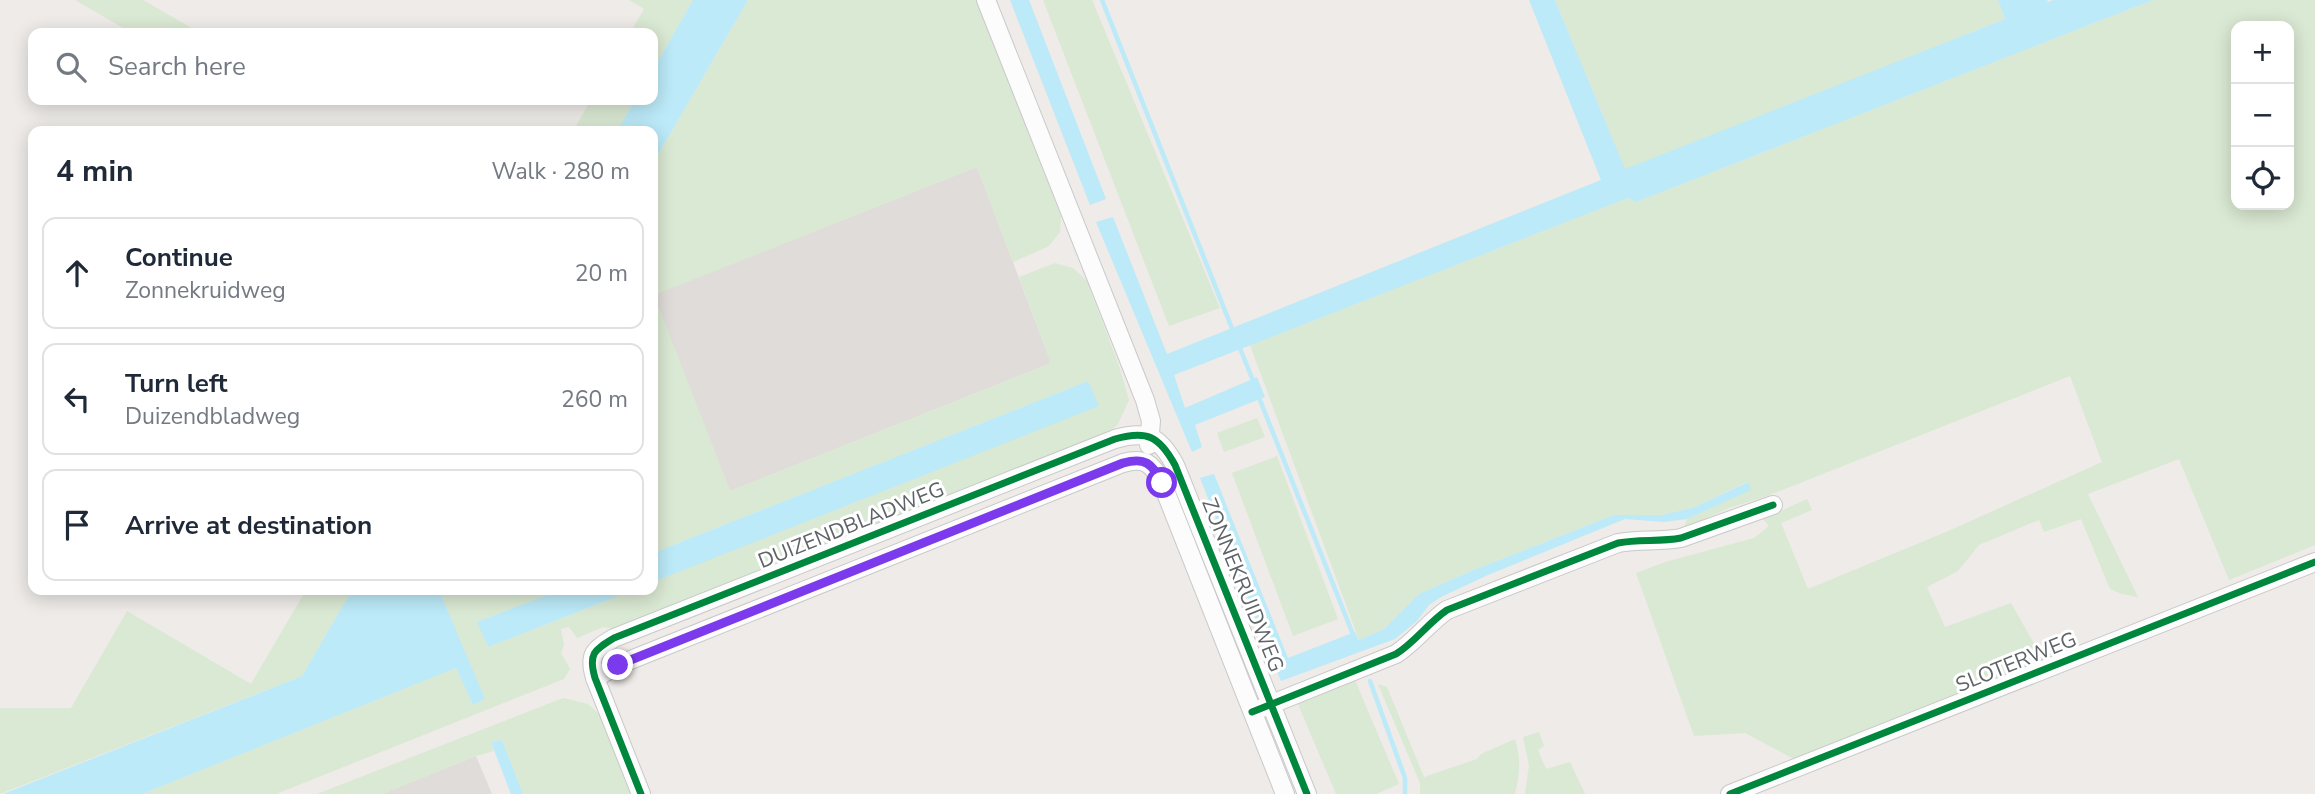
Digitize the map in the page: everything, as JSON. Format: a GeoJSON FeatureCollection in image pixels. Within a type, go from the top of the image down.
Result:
{"type":"FeatureCollection","features":[{"type":"Feature","properties":{"kind":"street"},"geometry":{"type":"LineString","coordinates":[[986,0],[1145,400],[1151,421],[1147,463]]}},
{"type":"Feature","properties":{"kind":"street","name":"DUIZENDBLADWEG"},"geometry":{"type":"LineString","coordinates":[[1147,463],[1136,459],[1123,463],[618,665],[595,678],[590,663],[597,648],[614,638],[1115,439],[1131,435],[1150,436]]}},
{"type":"Feature","properties":{"kind":"street","name":"ZONNEKRUIDWEG"},"geometry":{"type":"LineString","coordinates":[[1150,436],[1164,446],[1175,465],[1307,794]]}},
{"type":"Feature","properties":{"kind":"street","name":"ZONNEKRUIDWEG"},"geometry":{"type":"LineString","coordinates":[[1147,463],[1156,471],[1162,483],[1285,794]]}},
{"type":"Feature","properties":{"kind":"street"},"geometry":{"type":"LineString","coordinates":[[1252,712],[1395,654],[1407,647],[1434,619],[1447,610],[1618,542],[1636,539],[1667,541],[1681,538],[1773,505]]}},
{"type":"Feature","properties":{"kind":"street","name":"SLOTERWEG"},"geometry":{"type":"LineString","coordinates":[[1730,794],[2315,562]]}},
{"type":"Feature","properties":{"kind":"street"},"geometry":{"type":"LineString","coordinates":[[595,678],[641,794]]}},
{"type":"Feature","properties":{"kind":"shaded area"},"geometry":{"type":"Polygon","coordinates":[[[977,167],[1051,363],[730,491],[658,308],[658,293],[977,167]]]}},
{"type":"Feature","properties":{"kind":"shaded area"},"geometry":{"type":"Polygon","coordinates":[[[476,756],[492,794],[382,794],[476,756]]]}},
{"type":"Feature","properties":{"kind":"green space"},"geometry":{"type":"Polygon","coordinates":[[[75,0],[143,0],[191,28],[123,28],[75,0]]]}},
{"type":"Feature","properties":{"kind":"green space"},"geometry":{"type":"Polygon","coordinates":[[[629,0],[693,0],[658,61],[658,28],[633,28],[644,9],[629,0]]]}},
{"type":"Feature","properties":{"kind":"green space"},"geometry":{"type":"Polygon","coordinates":[[[748,0],[977,0],[1061,216],[1060,232],[1049,246],[1013,262],[977,167],[658,293],[658,154],[748,0]]]}},
{"type":"Feature","properties":{"kind":"green space"},"geometry":{"type":"Polygon","coordinates":[[[1043,0],[1092,0],[1220,308],[1169,326],[1043,0]]]}},
{"type":"Feature","properties":{"kind":"green space"},"geometry":{"type":"Polygon","coordinates":[[[1555,0],[1998,0],[2005,19],[1625,170],[1555,0]]]}},
{"type":"Feature","properties":{"kind":"green space"},"geometry":{"type":"Polygon","coordinates":[[[2153,0],[2315,0],[2315,545],[2229,580],[2179,459],[2088,494],[2138,597],[2110,589],[2081,519],[2044,532],[2039,520],[1979,545],[1958,571],[1927,587],[1945,627],[2011,603],[2044,661],[1794,759],[1745,733],[1694,736],[1636,573],[1665,562],[1754,538],[1769,526],[1763,519],[1807,499],[1812,510],[1781,523],[1808,589],[1946,532],[2102,462],[2070,376],[1767,496],[1729,508],[1684,528],[1687,519],[1750,490],[1747,482],[1695,507],[1662,515],[1614,515],[1419,594],[1384,629],[1359,640],[1250,345],[1628,198],[1636,202],[2153,0]]]}},
{"type":"Feature","properties":{"kind":"green space"},"geometry":{"type":"Polygon","coordinates":[[[588,105],[632,105],[620,126],[576,126],[588,105]]]}},
{"type":"Feature","properties":{"kind":"green space"},"geometry":{"type":"Polygon","coordinates":[[[1055,263],[1073,268],[1087,281],[1129,400],[1118,424],[1104,437],[618,630],[603,627],[577,638],[569,627],[561,629],[564,645],[561,653],[570,669],[564,679],[276,794],[142,794],[456,668],[473,705],[484,699],[441,595],[547,595],[478,622],[488,647],[621,595],[658,595],[658,580],[1088,381],[658,551],[658,305],[730,491],[1051,363],[1019,277],[1055,263]]]}},
{"type":"Feature","properties":{"kind":"green space"},"geometry":{"type":"Polygon","coordinates":[[[1257,418],[1265,437],[1224,452],[1217,433],[1257,418]]]}},
{"type":"Feature","properties":{"kind":"green space"},"geometry":{"type":"Polygon","coordinates":[[[1277,456],[1338,619],[1293,636],[1232,473],[1277,456]]]}},
{"type":"Feature","properties":{"kind":"green space"},"geometry":{"type":"Polygon","coordinates":[[[303,595],[349,595],[302,676],[0,794],[0,708],[71,708],[127,611],[251,684],[303,595]]]}},
{"type":"Feature","properties":{"kind":"green space"},"geometry":{"type":"Polygon","coordinates":[[[1349,666],[1399,784],[1376,794],[1336,794],[1292,690],[1349,666]]]}},
{"type":"Feature","properties":{"kind":"green space"},"geometry":{"type":"Polygon","coordinates":[[[1378,684],[1387,687],[1424,777],[1477,759],[1481,754],[1515,739],[1519,766],[1515,794],[1420,794],[1420,783],[1378,684]]]}},
{"type":"Feature","properties":{"kind":"green space"},"geometry":{"type":"Polygon","coordinates":[[[563,698],[588,704],[601,716],[633,794],[523,794],[502,740],[491,742],[494,751],[382,794],[317,794],[563,698]]]}},
{"type":"Feature","properties":{"kind":"green space"},"geometry":{"type":"Polygon","coordinates":[[[1539,732],[1544,746],[1538,750],[1546,769],[1570,762],[1585,794],[1525,794],[1529,765],[1523,737],[1539,732]]]}},
{"type":"Feature","properties":{"kind":"water"},"geometry":{"type":"Polygon","coordinates":[[[693,0],[748,0],[658,154],[658,126],[620,126],[632,105],[658,105],[658,61],[693,0]]]}},
{"type":"Feature","properties":{"kind":"water"},"geometry":{"type":"Polygon","coordinates":[[[1010,0],[1029,0],[1106,199],[1090,205],[1010,0]]]}},
{"type":"Feature","properties":{"kind":"water"},"geometry":{"type":"Polygon","coordinates":[[[1529,0],[1555,0],[1625,169],[2005,19],[1998,0],[2153,0],[1636,202],[1628,198],[1174,375],[1185,408],[1257,377],[1265,397],[1195,425],[1202,447],[1192,452],[1096,222],[1113,217],[1167,354],[1601,180],[1529,0]]]}},
{"type":"Feature","properties":{"kind":"water"},"geometry":{"type":"Polygon","coordinates":[[[1088,381],[1099,406],[658,580],[658,551],[1088,381]]]}},
{"type":"Feature","properties":{"kind":"water"},"geometry":{"type":"Polygon","coordinates":[[[1214,474],[1288,658],[1355,632],[1359,640],[1384,629],[1419,594],[1614,515],[1662,515],[1695,507],[1748,482],[1751,490],[1687,519],[1664,522],[1625,519],[1441,597],[1429,605],[1417,621],[1395,639],[1281,681],[1200,478],[1214,474]]]}},
{"type":"Feature","properties":{"kind":"water"},"geometry":{"type":"Polygon","coordinates":[[[349,595],[441,595],[485,699],[473,705],[456,668],[142,794],[3,794],[302,676],[349,595]]]}},
{"type":"Feature","properties":{"kind":"water"},"geometry":{"type":"Polygon","coordinates":[[[547,595],[621,595],[488,647],[477,622],[547,595]]]}},
{"type":"Feature","properties":{"kind":"water"},"geometry":{"type":"Polygon","coordinates":[[[502,740],[523,794],[511,794],[491,742],[502,740]]]}},
{"type":"Feature","properties":{"kind":"waterway"},"geometry":{"type":"LineString","coordinates":[[1102,0],[1233,331]]}},
{"type":"Feature","properties":{"kind":"waterway"},"geometry":{"type":"LineString","coordinates":[[1239,346],[1254,383]]}},
{"type":"Feature","properties":{"kind":"waterway"},"geometry":{"type":"LineString","coordinates":[[1258,395],[1354,637]]}},
{"type":"Feature","properties":{"kind":"waterway"},"geometry":{"type":"LineString","coordinates":[[1370,681],[1405,778],[1405,794]]}},
{"type":"Feature","properties":{"kind":"cycle path"},"geometry":{"type":"LineString","coordinates":[[641,794],[595,678],[592,663],[594,653],[602,646],[614,638],[1115,439],[1136,435],[1157,442],[1175,465],[1307,794]]}},
{"type":"Feature","properties":{"kind":"cycle path"},"geometry":{"type":"LineString","coordinates":[[1252,712],[1396,654],[1447,610],[1618,543],[1681,538],[1773,505]]}},
{"type":"Feature","properties":{"kind":"cycle path"},"geometry":{"type":"LineString","coordinates":[[1730,794],[2315,562]]}},
{"type":"Feature","properties":{"kind":"route"},"geometry":{"type":"LineString","coordinates":[[618,665],[1123,463],[1136,459],[1147,463],[1156,471],[1162,483]]}}]}
